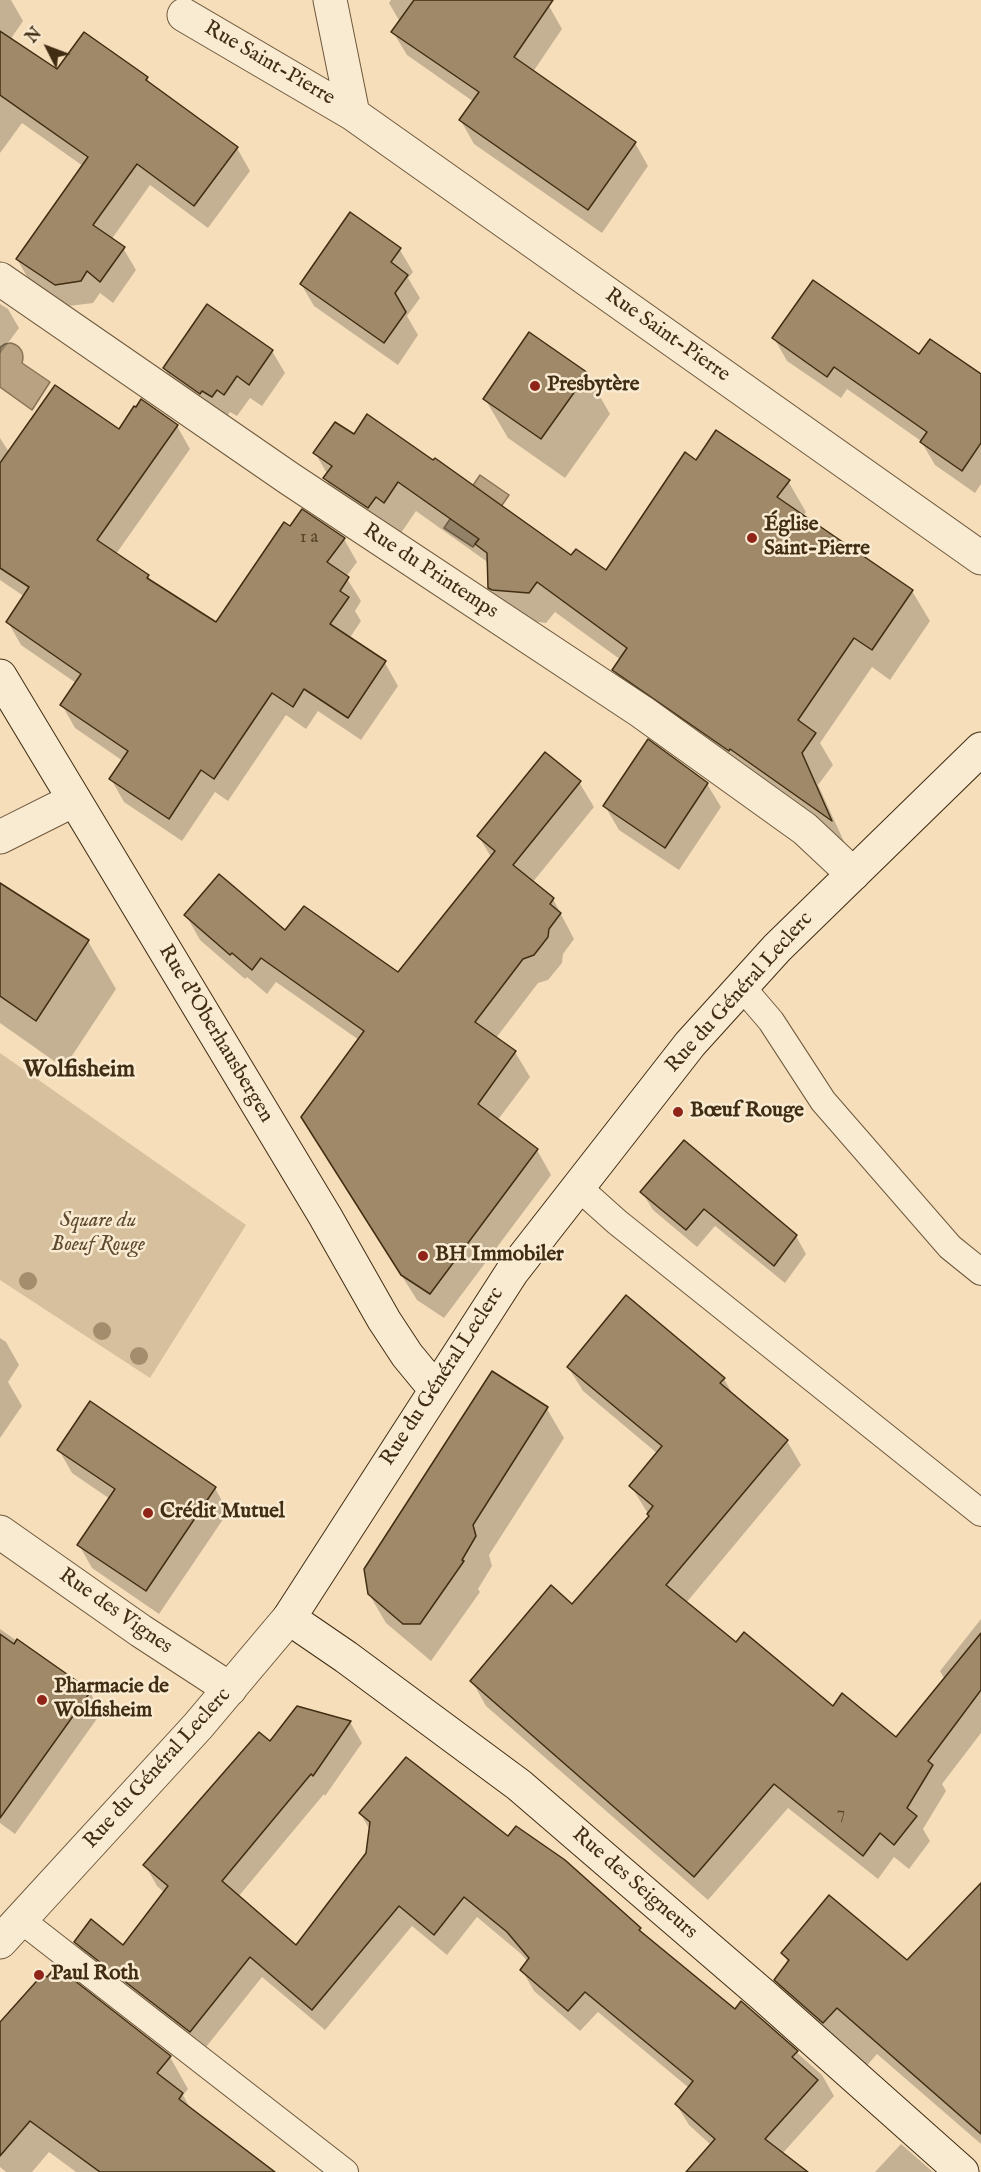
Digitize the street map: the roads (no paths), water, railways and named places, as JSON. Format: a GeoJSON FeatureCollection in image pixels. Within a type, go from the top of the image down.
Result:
{"type":"FeatureCollection","features":[{"type":"Feature","properties":{"kind":"street","name":"Rue Saint-Pierre"},"geometry":{"type":"LineString","coordinates":[[330,0],[353,114]]}},
{"type":"Feature","properties":{"kind":"street","name":"Rue Saint-Pierre"},"geometry":{"type":"LineString","coordinates":[[184,15],[353,114],[981,558]]}},
{"type":"Feature","properties":{"kind":"street","name":"Rue du Printemps"},"geometry":{"type":"LineString","coordinates":[[0,279],[290,479],[642,712],[805,829],[853,874]]}},
{"type":"Feature","properties":{"kind":"street","name":"Rue d'Oberhausbergen"},"geometry":{"type":"LineString","coordinates":[[0,676],[319,1206],[384,1320],[407,1355],[435,1389]]}},
{"type":"Feature","properties":{"kind":"street","name":"Rue du Général Leclerc"},"geometry":{"type":"LineString","coordinates":[[10,1931],[198,1726],[289,1618],[512,1272],[690,1044],[777,948],[981,749]]}},
{"type":"Feature","properties":{"kind":"street"},"geometry":{"type":"LineString","coordinates":[[0,837],[74,800]]}},
{"type":"Feature","properties":{"kind":"street","name":"Rue des Vignes"},"geometry":{"type":"LineString","coordinates":[[0,1532],[141,1631],[230,1689]]}},
{"type":"Feature","properties":{"kind":"street","name":"Rue des Seigneurs"},"geometry":{"type":"LineString","coordinates":[[289,1618],[346,1657],[519,1785],[763,1995],[962,2172]]}},
{"type":"Feature","properties":{"kind":"lane"},"geometry":{"type":"LineString","coordinates":[[741,986],[771,1021],[823,1101],[950,1247],[981,1272]]}},
{"type":"Feature","properties":{"kind":"lane"},"geometry":{"type":"LineString","coordinates":[[578,1187],[617,1222],[981,1513]]}},
{"type":"Feature","properties":{"kind":"lane"},"geometry":{"type":"LineString","coordinates":[[10,1931],[345,2172]]}},
{"type":"Feature","properties":{"kind":"place","name":"Presbytère"},"geometry":{"type":"Point","coordinates":[535,386]}},
{"type":"Feature","properties":{"kind":"place","name":"Église Saint-Pierre"},"geometry":{"type":"Point","coordinates":[752,538]}},
{"type":"Feature","properties":{"kind":"place","name":"Bœuf Rouge"},"geometry":{"type":"Point","coordinates":[678,1112]}},
{"type":"Feature","properties":{"kind":"place","name":"BH Immobiler"},"geometry":{"type":"Point","coordinates":[423,1256]}},
{"type":"Feature","properties":{"kind":"place","name":"Crédit Mutuel"},"geometry":{"type":"Point","coordinates":[148,1513]}},
{"type":"Feature","properties":{"kind":"place","name":"Pharmacie de Wolfisheim"},"geometry":{"type":"Point","coordinates":[42,1700]}},
{"type":"Feature","properties":{"kind":"place","name":"Paul Roth"},"geometry":{"type":"Point","coordinates":[39,1975]}},
{"type":"Feature","properties":{"kind":"district","name":"Wolfisheim"},"geometry":{"type":"Point","coordinates":[79,1071]}},
{"type":"Feature","properties":{"kind":"park label","name":"Square du Boeuf Rouge"},"geometry":{"type":"Point","coordinates":[98,1234]}}]}
